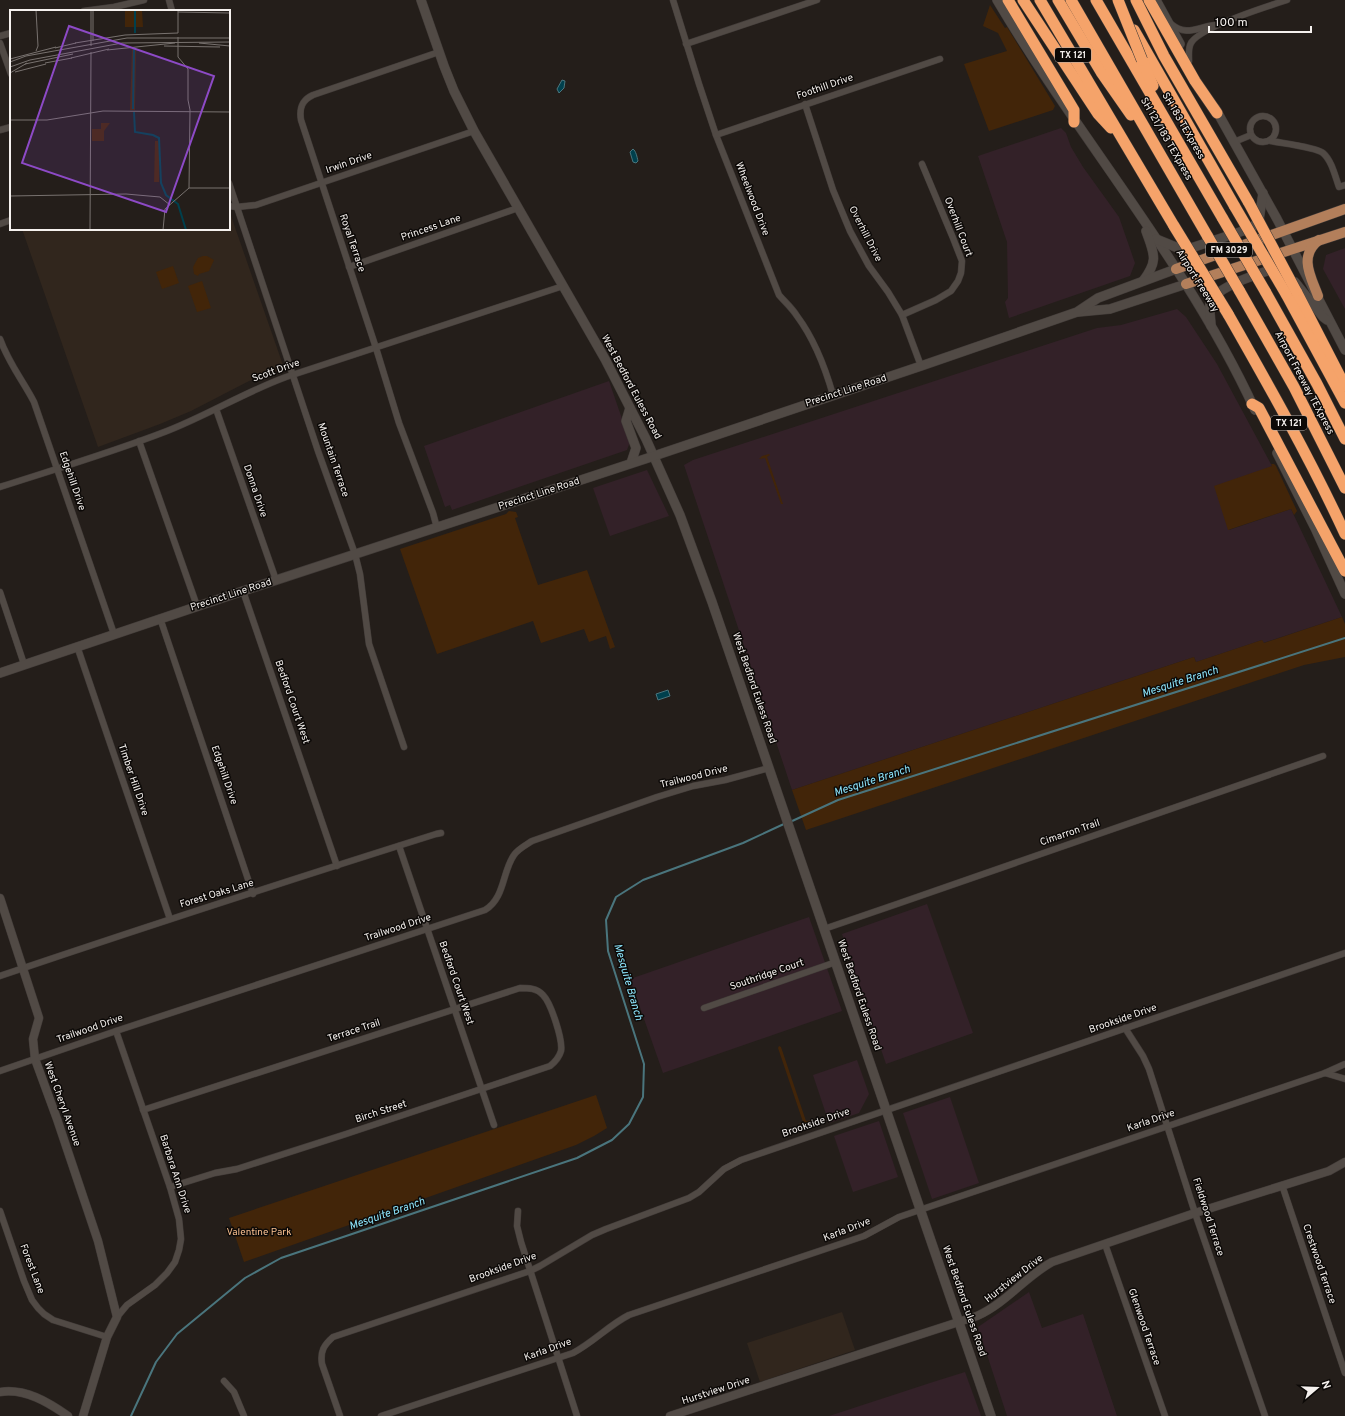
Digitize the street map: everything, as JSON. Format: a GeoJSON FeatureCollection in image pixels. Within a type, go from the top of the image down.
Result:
{"type":"FeatureCollection","features":[{"type":"Feature","properties":{"kind":"highway"},"geometry":{"type":"LineString","coordinates":[[1008,0],[1074,110],[1074,122]]}},
{"type":"Feature","properties":{"kind":"highway"},"geometry":{"type":"LineString","coordinates":[[1023,0],[1098,114],[1123,141]]}},
{"type":"Feature","properties":{"kind":"highway","name":"Airport Freeway"},"geometry":{"type":"LineString","coordinates":[[1040,0],[1123,141],[1228,314],[1308,458],[1345,534]]}},
{"type":"Feature","properties":{"kind":"highway"},"geometry":{"type":"LineString","coordinates":[[1058,0],[1126,109],[1155,146]]}},
{"type":"Feature","properties":{"kind":"highway","name":"SH 121/183 TEXpress"},"geometry":{"type":"LineString","coordinates":[[1071,0],[1239,290]]}},
{"type":"Feature","properties":{"kind":"highway","name":"SH 183 TEXpress"},"geometry":{"type":"LineString","coordinates":[[1096,0],[1265,291],[1317,384],[1345,439]]}},
{"type":"Feature","properties":{"kind":"highway"},"geometry":{"type":"LineString","coordinates":[[1117,0],[1173,133]]}},
{"type":"Feature","properties":{"kind":"highway"},"geometry":{"type":"LineString","coordinates":[[1117,0],[1235,207],[1291,292],[1345,386]]}},
{"type":"Feature","properties":{"kind":"highway"},"geometry":{"type":"LineString","coordinates":[[1136,0],[1179,81],[1249,203],[1345,403]]}},
{"type":"Feature","properties":{"kind":"highway"},"geometry":{"type":"LineString","coordinates":[[1149,0],[1195,81],[1217,113]]}},
{"type":"Feature","properties":{"kind":"highway","name":"Airport Freeway TEXpress"},"geometry":{"type":"LineString","coordinates":[[1239,290],[1280,361],[1345,488]]}},
{"type":"Feature","properties":{"kind":"highway"},"geometry":{"type":"LineString","coordinates":[[1252,404],[1260,408],[1345,571]]}},
{"type":"Feature","properties":{"kind":"main road","name":"West Bedford Euless Road"},"geometry":{"type":"LineString","coordinates":[[421,0],[454,91],[474,131],[605,359],[654,456],[695,552],[991,1416]]}},
{"type":"Feature","properties":{"kind":"main road","name":"Airport Freeway"},"geometry":{"type":"LineString","coordinates":[[997,0],[1074,122],[1156,239],[1186,284],[1212,328],[1252,404],[1345,594]]}},
{"type":"Feature","properties":{"kind":"main road"},"geometry":{"type":"LineString","coordinates":[[1156,0],[1217,113],[1263,193],[1345,350]]}},
{"type":"Feature","properties":{"kind":"main road"},"geometry":{"type":"LineString","coordinates":[[1156,239],[1178,248],[1188,249],[1252,228],[1259,220],[1263,193]]}},
{"type":"Feature","properties":{"kind":"main road","name":"Precinct Line Road"},"geometry":{"type":"LineString","coordinates":[[1077,312],[1098,298],[1282,230],[1345,210]]}},
{"type":"Feature","properties":{"kind":"main road"},"geometry":{"type":"LineString","coordinates":[[1141,218],[1153,250],[1154,263],[1143,282]]}},
{"type":"Feature","properties":{"kind":"main road","name":"Precinct Line Road"},"geometry":{"type":"LineString","coordinates":[[0,672],[631,464],[1077,312],[1110,309],[1292,248],[1345,232]]}},
{"type":"Feature","properties":{"kind":"main road"},"geometry":{"type":"LineString","coordinates":[[1318,296],[1307,268],[1308,254],[1313,245],[1321,239]]}},
{"type":"Feature","properties":{"kind":"main road"},"geometry":{"type":"LineString","coordinates":[[1212,328],[1210,305],[1218,292],[1228,286],[1272,269],[1291,277],[1323,317],[1330,321]]}},
{"type":"Feature","properties":{"kind":"main road"},"geometry":{"type":"LineString","coordinates":[[630,408],[626,420],[636,448],[631,464]]}},
{"type":"Feature","properties":{"kind":"street"},"geometry":{"type":"LineString","coordinates":[[92,10],[114,7],[144,0]]}},
{"type":"Feature","properties":{"kind":"street"},"geometry":{"type":"LineString","coordinates":[[169,0],[172,10]]}},
{"type":"Feature","properties":{"kind":"street","name":"Wheelwood Drive"},"geometry":{"type":"LineString","coordinates":[[673,0],[716,135],[779,295],[797,315],[810,335],[825,367],[834,395]]}},
{"type":"Feature","properties":{"kind":"street"},"geometry":{"type":"LineString","coordinates":[[686,44],[817,0]]}},
{"type":"Feature","properties":{"kind":"street"},"geometry":{"type":"LineString","coordinates":[[1189,61],[1190,44],[1195,38],[1218,25],[1287,0]]}},
{"type":"Feature","properties":{"kind":"street"},"geometry":{"type":"LineString","coordinates":[[1168,21],[1177,29],[1189,31],[1203,26],[1218,25]]}},
{"type":"Feature","properties":{"kind":"street"},"geometry":{"type":"LineString","coordinates":[[0,36],[10,33]]}},
{"type":"Feature","properties":{"kind":"street"},"geometry":{"type":"LineString","coordinates":[[0,43],[10,71]]}},
{"type":"Feature","properties":{"kind":"street","name":"Royal Terrace"},"geometry":{"type":"LineString","coordinates":[[437,528],[431,505],[399,423],[350,266],[321,183],[300,113],[303,101],[313,94],[439,52]]}},
{"type":"Feature","properties":{"kind":"street","name":"Foothill Drive"},"geometry":{"type":"LineString","coordinates":[[716,135],[940,59]]}},
{"type":"Feature","properties":{"kind":"street","name":"Overhill Drive"},"geometry":{"type":"LineString","coordinates":[[806,104],[833,190],[850,231],[869,266],[888,292],[902,315],[921,366]]}},
{"type":"Feature","properties":{"kind":"street"},"geometry":{"type":"LineString","coordinates":[[1271,141],[1274,138],[1277,129],[1274,121],[1267,116],[1259,117],[1253,121],[1250,128],[1251,135],[1254,139],[1262,143],[1271,141],[1314,149],[1322,152],[1329,162],[1339,187],[1345,185]]}},
{"type":"Feature","properties":{"kind":"street"},"geometry":{"type":"LineString","coordinates":[[0,130],[10,127]]}},
{"type":"Feature","properties":{"kind":"street","name":"Irwin Drive"},"geometry":{"type":"LineString","coordinates":[[230,206],[256,205],[474,131]]}},
{"type":"Feature","properties":{"kind":"street"},"geometry":{"type":"LineString","coordinates":[[1234,142],[1251,135]]}},
{"type":"Feature","properties":{"kind":"street","name":"Overhill Court"},"geometry":{"type":"LineString","coordinates":[[902,315],[936,300],[951,291],[958,281],[961,273],[962,261],[922,164]]}},
{"type":"Feature","properties":{"kind":"street","name":"Mountain Terrace"},"geometry":{"type":"LineString","coordinates":[[230,186],[294,374],[318,451],[355,554],[360,574],[369,644],[404,747]]}},
{"type":"Feature","properties":{"kind":"street","name":"Princess Lane"},"geometry":{"type":"LineString","coordinates":[[350,266],[518,208]]}},
{"type":"Feature","properties":{"kind":"street"},"geometry":{"type":"LineString","coordinates":[[0,224],[10,220]]}},
{"type":"Feature","properties":{"kind":"street","name":"Scott Drive"},"geometry":{"type":"LineString","coordinates":[[0,487],[167,431],[216,409],[265,384],[563,286]]}},
{"type":"Feature","properties":{"kind":"street","name":"Edgehill Drive"},"geometry":{"type":"LineString","coordinates":[[0,339],[6,355],[34,402],[114,634]]}},
{"type":"Feature","properties":{"kind":"street","name":"Donna Drive"},"geometry":{"type":"LineString","coordinates":[[216,409],[276,580]]}},
{"type":"Feature","properties":{"kind":"street"},"geometry":{"type":"LineString","coordinates":[[139,441],[197,606]]}},
{"type":"Feature","properties":{"kind":"street","name":"Bedford Court West"},"geometry":{"type":"LineString","coordinates":[[243,591],[337,866]]}},
{"type":"Feature","properties":{"kind":"street"},"geometry":{"type":"LineString","coordinates":[[0,592],[24,664]]}},
{"type":"Feature","properties":{"kind":"street","name":"Edgehill Drive"},"geometry":{"type":"LineString","coordinates":[[160,618],[253,894]]}},
{"type":"Feature","properties":{"kind":"street","name":"Timber Hill Drive"},"geometry":{"type":"LineString","coordinates":[[77,646],[170,919]]}},
{"type":"Feature","properties":{"kind":"street","name":"Cimarron Trail"},"geometry":{"type":"LineString","coordinates":[[824,929],[1323,756]]}},
{"type":"Feature","properties":{"kind":"street","name":"Trailwood Drive"},"geometry":{"type":"LineString","coordinates":[[0,1071],[116,1031],[485,910],[492,906],[497,899],[514,854],[532,841],[679,790],[725,780],[769,768]]}},
{"type":"Feature","properties":{"kind":"street","name":"Forest Oaks Lane"},"geometry":{"type":"LineString","coordinates":[[0,976],[170,919],[253,894],[441,833]]}},
{"type":"Feature","properties":{"kind":"street","name":"Bedford Court West"},"geometry":{"type":"LineString","coordinates":[[399,846],[494,1125]]}},
{"type":"Feature","properties":{"kind":"street","name":"West Cheryl Avenue"},"geometry":{"type":"LineString","coordinates":[[0,898],[39,1018],[33,1039],[35,1059],[98,1241],[117,1317]]}},
{"type":"Feature","properties":{"kind":"street","name":"Brookside Drive"},"geometry":{"type":"LineString","coordinates":[[340,1416],[321,1357],[324,1346],[333,1337],[530,1271],[606,1228],[689,1198],[699,1192],[724,1169],[742,1160],[1345,953]]}},
{"type":"Feature","properties":{"kind":"street","name":"Southridge Court"},"geometry":{"type":"LineString","coordinates":[[704,1008],[836,962]]}},
{"type":"Feature","properties":{"kind":"street","name":"Terrace Trail"},"geometry":{"type":"LineString","coordinates":[[143,1110],[520,988],[532,988],[542,994],[548,1003],[554,1021]]}},
{"type":"Feature","properties":{"kind":"street","name":"Birch Street"},"geometry":{"type":"LineString","coordinates":[[170,1188],[215,1173],[237,1168],[324,1141],[482,1090],[550,1066],[557,1060],[561,1051],[560,1038],[554,1021]]}},
{"type":"Feature","properties":{"kind":"street","name":"Fieldwood Terrace"},"geometry":{"type":"LineString","coordinates":[[1125,1028],[1143,1056],[1264,1416]]}},
{"type":"Feature","properties":{"kind":"street","name":"Barbara Ann Drive"},"geometry":{"type":"LineString","coordinates":[[83,1416],[106,1337],[117,1317],[127,1305],[154,1285],[167,1273],[179,1250],[181,1230],[170,1188],[116,1031]]}},
{"type":"Feature","properties":{"kind":"street","name":"Karla Drive"},"geometry":{"type":"LineString","coordinates":[[381,1416],[559,1358],[584,1347],[609,1327],[630,1315],[864,1236],[899,1217],[1325,1073],[1345,1064]]}},
{"type":"Feature","properties":{"kind":"street"},"geometry":{"type":"LineString","coordinates":[[1325,1073],[1345,1078]]}},
{"type":"Feature","properties":{"kind":"street","name":"Hurstview Drive"},"geometry":{"type":"LineString","coordinates":[[670,1416],[977,1316],[993,1308],[1032,1275],[1052,1262],[1195,1213],[1329,1171],[1345,1162]]}},
{"type":"Feature","properties":{"kind":"street","name":"Crestwood Terrace"},"geometry":{"type":"LineString","coordinates":[[1282,1185],[1345,1372]]}},
{"type":"Feature","properties":{"kind":"street","name":"Forest Lane"},"geometry":{"type":"LineString","coordinates":[[0,1211],[24,1281],[32,1300],[38,1308],[53,1320],[106,1337]]}},
{"type":"Feature","properties":{"kind":"street"},"geometry":{"type":"LineString","coordinates":[[518,1212],[517,1226],[530,1271],[577,1416]]}},
{"type":"Feature","properties":{"kind":"street","name":"Glenwood Terrace"},"geometry":{"type":"LineString","coordinates":[[1105,1244],[1165,1416]]}},
{"type":"Feature","properties":{"kind":"street"},"geometry":{"type":"LineString","coordinates":[[224,1381],[234,1392],[244,1416]]}},
{"type":"Feature","properties":{"kind":"street"},"geometry":{"type":"LineString","coordinates":[[0,1392],[14,1392],[31,1395],[55,1407],[68,1416]]}},
{"type":"Feature","properties":{"kind":"shaded area"},"geometry":{"type":"Polygon","coordinates":[[[1061,128],[1066,133],[1071,147],[1083,167],[1119,217],[1135,263],[1130,276],[1009,318],[1005,302],[1008,298],[1007,242],[978,156],[1061,128]]]}},
{"type":"Feature","properties":{"kind":"shaded area"},"geometry":{"type":"Polygon","coordinates":[[[230,213],[284,368],[249,381],[191,411],[98,447],[22,230],[230,230],[230,213]]]}},
{"type":"Feature","properties":{"kind":"shaded area"},"geometry":{"type":"Polygon","coordinates":[[[1345,248],[1345,309],[1323,269],[1326,255],[1345,248]]]}},
{"type":"Feature","properties":{"kind":"shaded area"},"geometry":{"type":"Polygon","coordinates":[[[1177,309],[1186,317],[1217,364],[1272,466],[1229,530],[1291,509],[1342,617],[1263,643],[1262,640],[1196,662],[1194,657],[792,790],[684,465],[693,460],[1097,328],[1121,325],[1177,309]]]}},
{"type":"Feature","properties":{"kind":"shaded area"},"geometry":{"type":"Polygon","coordinates":[[[609,381],[630,442],[627,450],[452,510],[450,505],[445,507],[424,446],[609,381]]]}},
{"type":"Feature","properties":{"kind":"shaded area"},"geometry":{"type":"Polygon","coordinates":[[[647,470],[669,516],[610,536],[593,488],[647,470]]]}},
{"type":"Feature","properties":{"kind":"shaded area"},"geometry":{"type":"Polygon","coordinates":[[[927,904],[973,1033],[886,1064],[842,934],[927,904]]]}},
{"type":"Feature","properties":{"kind":"shaded area"},"geometry":{"type":"Polygon","coordinates":[[[809,917],[842,1011],[663,1073],[630,979],[809,917]]]}},
{"type":"Feature","properties":{"kind":"shaded area"},"geometry":{"type":"Polygon","coordinates":[[[857,1060],[869,1094],[859,1113],[829,1123],[813,1075],[857,1060]]]}},
{"type":"Feature","properties":{"kind":"shaded area"},"geometry":{"type":"Polygon","coordinates":[[[950,1097],[979,1183],[932,1199],[903,1113],[950,1097]]]}},
{"type":"Feature","properties":{"kind":"shaded area"},"geometry":{"type":"Polygon","coordinates":[[[879,1121],[898,1177],[853,1192],[834,1136],[879,1121]]]}},
{"type":"Feature","properties":{"kind":"shaded area"},"geometry":{"type":"Polygon","coordinates":[[[1029,1292],[1042,1328],[1083,1314],[1117,1416],[1007,1416],[978,1327],[1029,1292]]]}},
{"type":"Feature","properties":{"kind":"shaded area"},"geometry":{"type":"Polygon","coordinates":[[[842,1312],[855,1350],[760,1382],[747,1343],[842,1312]]]}},
{"type":"Feature","properties":{"kind":"shaded area"},"geometry":{"type":"Polygon","coordinates":[[[965,1372],[981,1416],[829,1416],[933,1382],[965,1372]]]}},
{"type":"Feature","properties":{"kind":"green space"},"geometry":{"type":"Polygon","coordinates":[[[990,5],[1005,28],[1007,27],[1055,106],[1053,110],[989,131],[964,64],[1007,51],[998,33],[983,26],[990,5]]]}},
{"type":"Feature","properties":{"kind":"green space"},"geometry":{"type":"Polygon","coordinates":[[[207,256],[214,260],[209,271],[199,274],[198,276],[194,274],[193,267],[198,258],[207,256]]]}},
{"type":"Feature","properties":{"kind":"green space"},"geometry":{"type":"Polygon","coordinates":[[[173,266],[179,283],[162,289],[156,272],[173,266]]]}},
{"type":"Feature","properties":{"kind":"green space"},"geometry":{"type":"Polygon","coordinates":[[[202,281],[211,308],[197,312],[188,286],[202,281]]]}},
{"type":"Feature","properties":{"kind":"green space"},"geometry":{"type":"Polygon","coordinates":[[[770,455],[767,457],[783,504],[781,504],[765,458],[759,459],[762,456],[770,455]]]}},
{"type":"Feature","properties":{"kind":"green space"},"geometry":{"type":"Polygon","coordinates":[[[1271,464],[1276,466],[1297,511],[1294,515],[1291,509],[1228,530],[1214,486],[1272,466],[1271,464]]]}},
{"type":"Feature","properties":{"kind":"green space"},"geometry":{"type":"Polygon","coordinates":[[[509,511],[516,512],[518,517],[515,518],[538,585],[587,570],[615,647],[610,649],[606,636],[589,642],[584,629],[541,643],[533,621],[437,654],[400,549],[506,514],[509,511]]]}},
{"type":"Feature","properties":{"kind":"green space"},"geometry":{"type":"Polygon","coordinates":[[[1342,617],[1345,624],[1345,657],[1304,665],[806,830],[792,790],[1194,657],[1196,662],[1262,640],[1264,643],[1342,617]]]}},
{"type":"Feature","properties":{"kind":"green space"},"geometry":{"type":"Polygon","coordinates":[[[779,1046],[781,1047],[806,1121],[812,1120],[815,1126],[800,1131],[799,1124],[803,1122],[778,1048],[779,1046]]]}},
{"type":"Feature","properties":{"kind":"green space","name":"Valentine Park"},"geometry":{"type":"Polygon","coordinates":[[[596,1095],[607,1128],[576,1145],[244,1262],[229,1218],[596,1095]]]}},
{"type":"Feature","properties":{"kind":"water"},"geometry":{"type":"Polygon","coordinates":[[[562,80],[565,81],[564,88],[559,93],[557,89],[562,80]]]}},
{"type":"Feature","properties":{"kind":"water"},"geometry":{"type":"Polygon","coordinates":[[[633,149],[636,153],[638,161],[636,163],[633,162],[630,152],[633,149]]]}},
{"type":"Feature","properties":{"kind":"water"},"geometry":{"type":"Polygon","coordinates":[[[668,690],[670,696],[658,700],[656,694],[668,690]]]}},
{"type":"Feature","properties":{"kind":"waterway","name":"Mesquite Branch"},"geometry":{"type":"LineString","coordinates":[[790,822],[838,800],[1345,638]]}},
{"type":"Feature","properties":{"kind":"waterway","name":"Mesquite Branch"},"geometry":{"type":"LineString","coordinates":[[131,1416],[156,1362],[177,1334],[245,1278],[281,1258],[577,1158],[612,1140],[629,1124],[643,1097],[644,1064],[608,951],[606,920],[616,897],[643,880],[743,843],[786,823]]}}]}
